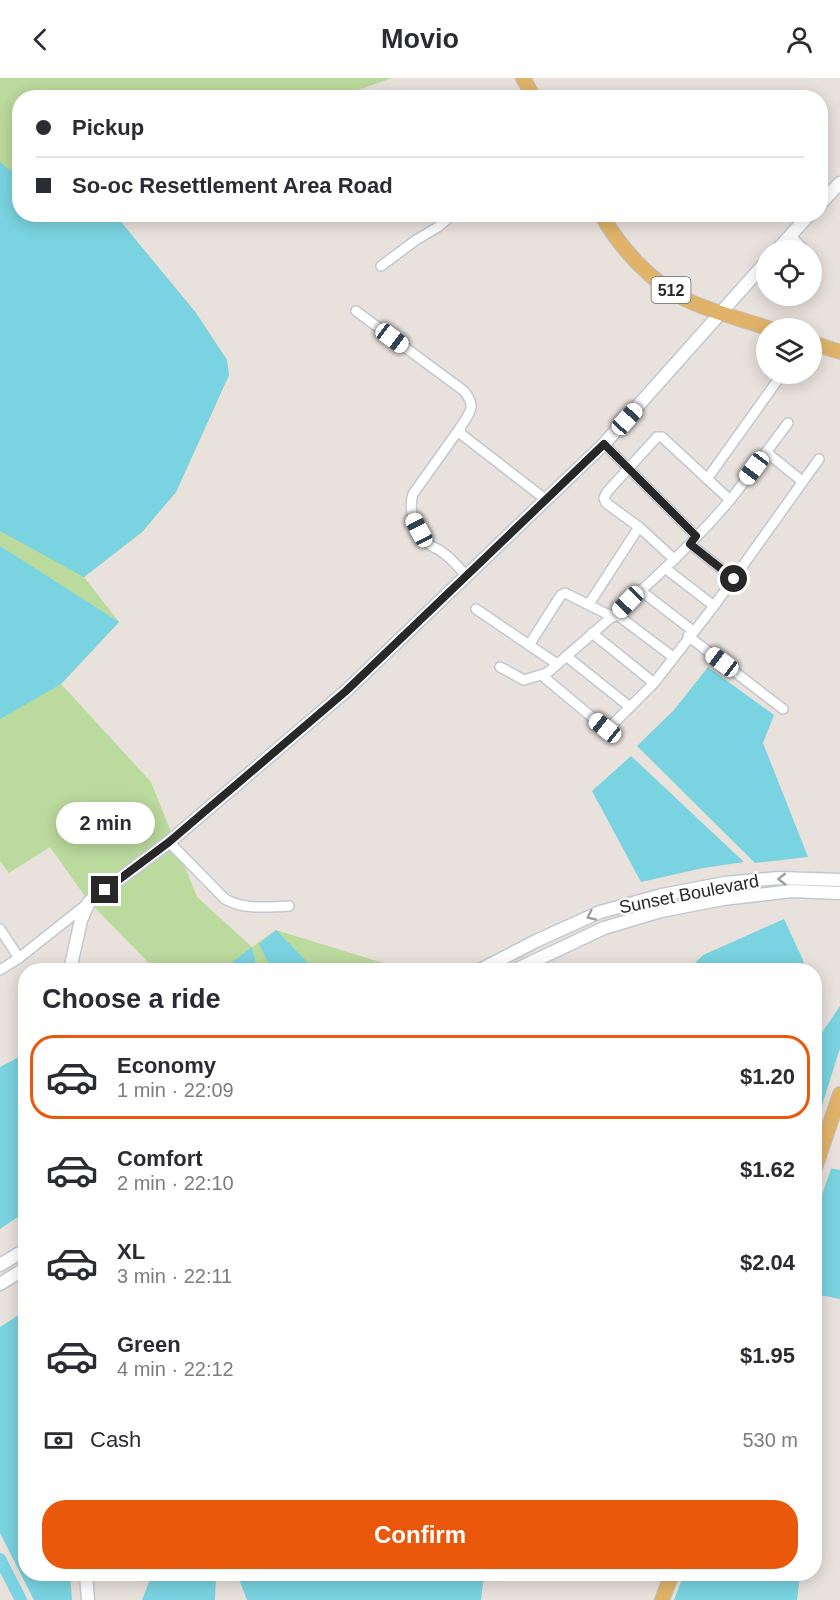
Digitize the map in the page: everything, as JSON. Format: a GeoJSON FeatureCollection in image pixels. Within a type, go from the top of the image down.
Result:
{"type":"FeatureCollection","features":[{"type":"Feature","properties":{"kind":"main road","name":"512"},"geometry":{"type":"LineString","coordinates":[[605,222],[610,232],[653,279],[685,299],[756,324]]}},
{"type":"Feature","properties":{"kind":"main road"},"geometry":{"type":"LineString","coordinates":[[822,346],[840,352]]}},
{"type":"Feature","properties":{"kind":"main road"},"geometry":{"type":"LineString","coordinates":[[822,1150],[840,1094]]}},
{"type":"Feature","properties":{"kind":"main road"},"geometry":{"type":"LineString","coordinates":[[662,1600],[669,1581]]}},
{"type":"Feature","properties":{"kind":"street"},"geometry":{"type":"LineString","coordinates":[[828,196],[840,183]]}},
{"type":"Feature","properties":{"kind":"street"},"geometry":{"type":"LineString","coordinates":[[381,266],[444,222]]}},
{"type":"Feature","properties":{"kind":"street"},"geometry":{"type":"LineString","coordinates":[[787,240],[803,222]]}},
{"type":"Feature","properties":{"kind":"street"},"geometry":{"type":"LineString","coordinates":[[791,236],[795,240]]}},
{"type":"Feature","properties":{"kind":"street"},"geometry":{"type":"LineString","coordinates":[[0,970],[19,958],[169,842],[346,691],[604,444],[756,273]]}},
{"type":"Feature","properties":{"kind":"street"},"geometry":{"type":"LineString","coordinates":[[356,311],[464,391],[471,400],[471,410],[410,501],[412,517],[431,546],[441,550],[466,575]]}},
{"type":"Feature","properties":{"kind":"street"},"geometry":{"type":"LineString","coordinates":[[707,479],[775,384]]}},
{"type":"Feature","properties":{"kind":"street"},"geometry":{"type":"LineString","coordinates":[[500,667],[524,680],[547,672],[615,615],[690,544],[730,500],[788,423]]}},
{"type":"Feature","properties":{"kind":"street"},"geometry":{"type":"LineString","coordinates":[[460,428],[461,434],[545,500]]}},
{"type":"Feature","properties":{"kind":"street"},"geometry":{"type":"LineString","coordinates":[[674,560],[604,498],[629,467],[659,436],[730,500]]}},
{"type":"Feature","properties":{"kind":"street"},"geometry":{"type":"LineString","coordinates":[[604,444],[696,536]]}},
{"type":"Feature","properties":{"kind":"street"},"geometry":{"type":"LineString","coordinates":[[766,452],[802,481]]}},
{"type":"Feature","properties":{"kind":"street"},"geometry":{"type":"LineString","coordinates":[[547,672],[545,678],[605,728],[610,727],[654,683],[734,579],[819,459]]}},
{"type":"Feature","properties":{"kind":"street"},"geometry":{"type":"LineString","coordinates":[[589,604],[639,527]]}},
{"type":"Feature","properties":{"kind":"street"},"geometry":{"type":"LineString","coordinates":[[690,544],[734,579]]}},
{"type":"Feature","properties":{"kind":"street"},"geometry":{"type":"LineString","coordinates":[[665,568],[714,606]]}},
{"type":"Feature","properties":{"kind":"street"},"geometry":{"type":"LineString","coordinates":[[640,590],[690,634],[783,709]]}},
{"type":"Feature","properties":{"kind":"street"},"geometry":{"type":"LineString","coordinates":[[529,645],[563,594],[567,593],[615,615],[673,657]]}},
{"type":"Feature","properties":{"kind":"street"},"geometry":{"type":"LineString","coordinates":[[476,609],[557,664]]}},
{"type":"Feature","properties":{"kind":"street"},"geometry":{"type":"LineString","coordinates":[[592,633],[654,683]]}},
{"type":"Feature","properties":{"kind":"street"},"geometry":{"type":"LineString","coordinates":[[566,656],[630,707]]}},
{"type":"Feature","properties":{"kind":"street"},"geometry":{"type":"LineString","coordinates":[[169,842],[225,899],[233,904],[262,907],[289,906]]}},
{"type":"Feature","properties":{"kind":"street","name":"Sunset Boulevard"},"geometry":{"type":"LineString","coordinates":[[494,963],[600,912],[662,895],[725,883],[778,878],[840,880]]}},
{"type":"Feature","properties":{"kind":"street","name":"Sunset Boulevard"},"geometry":{"type":"LineString","coordinates":[[530,963],[604,928],[661,911],[723,899],[792,891],[840,893]]}},
{"type":"Feature","properties":{"kind":"street"},"geometry":{"type":"LineString","coordinates":[[72,963],[81,920],[89,902]]}},
{"type":"Feature","properties":{"kind":"street"},"geometry":{"type":"LineString","coordinates":[[0,929],[19,958]]}},
{"type":"Feature","properties":{"kind":"street"},"geometry":{"type":"LineString","coordinates":[[0,1265],[18,1254]]}},
{"type":"Feature","properties":{"kind":"street"},"geometry":{"type":"LineString","coordinates":[[0,1284],[18,1273]]}},
{"type":"Feature","properties":{"kind":"street"},"geometry":{"type":"LineString","coordinates":[[87,1581],[88,1600]]}},
{"type":"Feature","properties":{"kind":"green space"},"geometry":{"type":"Polygon","coordinates":[[[0,78],[392,78],[358,90],[12,90],[12,222],[120,222],[196,313],[227,360],[229,375],[176,492],[142,532],[84,577],[119,622],[61,684],[151,782],[197,897],[252,947],[276,930],[383,963],[149,963],[89,902],[50,847],[9,873],[0,861],[0,78]]]}},
{"type":"Feature","properties":{"kind":"water"},"geometry":{"type":"Polygon","coordinates":[[[0,162],[12,172],[12,222],[121,222],[196,313],[227,360],[229,375],[176,492],[142,532],[84,577],[0,531],[0,162]]]}},
{"type":"Feature","properties":{"kind":"water"},"geometry":{"type":"Polygon","coordinates":[[[0,546],[119,622],[61,684],[0,719],[0,546]]]}},
{"type":"Feature","properties":{"kind":"water"},"geometry":{"type":"Polygon","coordinates":[[[708,667],[774,715],[763,743],[808,857],[755,863],[637,746],[674,710],[708,667]]]}},
{"type":"Feature","properties":{"kind":"water"},"geometry":{"type":"Polygon","coordinates":[[[631,756],[744,862],[703,868],[641,882],[592,791],[631,756]]]}},
{"type":"Feature","properties":{"kind":"water"},"geometry":{"type":"Polygon","coordinates":[[[784,919],[804,963],[695,963],[703,955],[784,919]]]}},
{"type":"Feature","properties":{"kind":"water"},"geometry":{"type":"Polygon","coordinates":[[[276,930],[308,963],[268,963],[259,944],[276,930]]]}},
{"type":"Feature","properties":{"kind":"water"},"geometry":{"type":"Polygon","coordinates":[[[252,947],[255,963],[231,963],[252,947]]]}},
{"type":"Feature","properties":{"kind":"water"},"geometry":{"type":"Polygon","coordinates":[[[840,1006],[840,1048],[822,1106],[822,1033],[840,1006]]]}},
{"type":"Feature","properties":{"kind":"water"},"geometry":{"type":"Polygon","coordinates":[[[18,1058],[18,1217],[0,1229],[0,1067],[18,1058]]]}},
{"type":"Feature","properties":{"kind":"water"},"geometry":{"type":"Polygon","coordinates":[[[822,1167],[840,1170],[840,1299],[822,1295],[822,1167]]]}},
{"type":"Feature","properties":{"kind":"water"},"geometry":{"type":"Polygon","coordinates":[[[18,1315],[18,1568],[0,1533],[0,1327],[18,1315]]]}},
{"type":"Feature","properties":{"kind":"water"},"geometry":{"type":"Polygon","coordinates":[[[24,1581],[71,1581],[72,1600],[34,1600],[24,1581]]]}},
{"type":"Feature","properties":{"kind":"water"},"geometry":{"type":"Polygon","coordinates":[[[149,1581],[216,1581],[215,1600],[142,1600],[149,1581]]]}},
{"type":"Feature","properties":{"kind":"water"},"geometry":{"type":"Polygon","coordinates":[[[240,1581],[483,1581],[481,1600],[247,1600],[240,1581]]]}},
{"type":"Feature","properties":{"kind":"water"},"geometry":{"type":"Polygon","coordinates":[[[681,1581],[799,1581],[797,1600],[674,1600],[681,1581]]]}},
{"type":"Feature","properties":{"kind":"pier"},"geometry":{"type":"Polygon","coordinates":[[[822,1164],[832,1166],[822,1195],[822,1164]]]}},
{"type":"Feature","properties":{"kind":"waterway"},"geometry":{"type":"LineString","coordinates":[[0,1559],[21,1600]]}},
{"type":"Feature","properties":{"kind":"route"},"geometry":{"type":"LineString","coordinates":[[105,890],[169,842],[346,691],[604,444],[696,536],[690,544],[734,579]]}}]}
